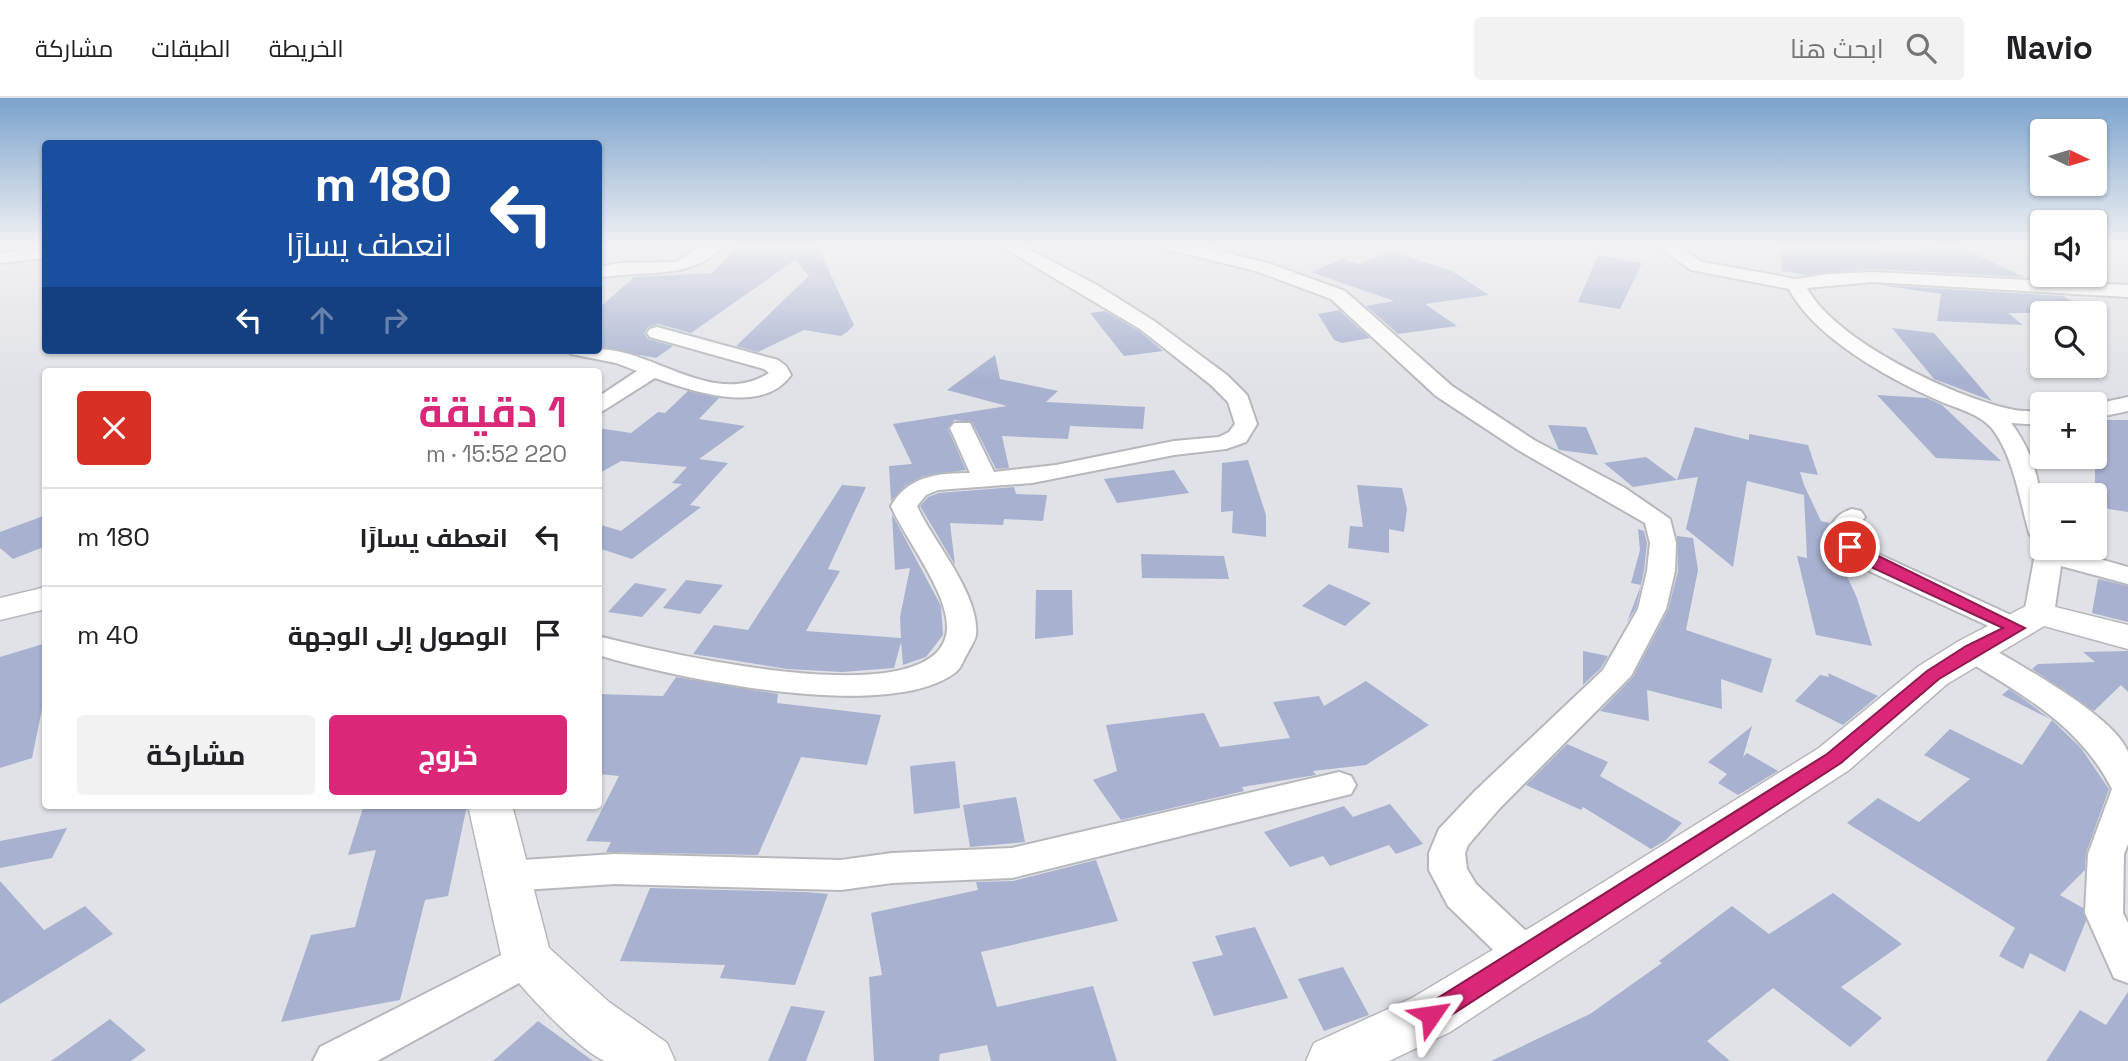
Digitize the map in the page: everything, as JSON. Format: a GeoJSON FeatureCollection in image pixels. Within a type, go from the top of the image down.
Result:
{"type":"FeatureCollection","features":[{"type":"Feature","properties":{"kind":"street"},"geometry":{"type":"LineString","coordinates":[[602,646],[665,663],[782,683],[869,684],[929,676],[946,667],[956,655],[961,639],[960,610],[904,506],[912,491],[922,486],[1053,474],[1175,448],[1225,441],[1243,433],[1246,424],[1239,400],[1219,380],[1147,325],[1091,290]]}},
{"type":"Feature","properties":{"kind":"street"},"geometry":{"type":"LineString","coordinates":[[1324,290],[1338,295],[1444,391],[1525,445],[1616,493],[1657,519],[1663,542],[1661,571],[1652,609],[1615,676],[1487,800],[1452,839],[1447,853],[1448,870],[1462,895],[1526,956]]}},
{"type":"Feature","properties":{"kind":"street"},"geometry":{"type":"LineString","coordinates":[[1798,290],[1807,307],[1818,317],[1907,377],[1976,407],[2012,417],[2030,418]]}},
{"type":"Feature","properties":{"kind":"street"},"geometry":{"type":"LineString","coordinates":[[2109,290],[2128,291]]}},
{"type":"Feature","properties":{"kind":"street"},"geometry":{"type":"LineString","coordinates":[[600,354],[736,393],[757,390],[780,375],[771,364],[722,353],[657,333]]}},
{"type":"Feature","properties":{"kind":"street"},"geometry":{"type":"LineString","coordinates":[[602,404],[653,370]]}},
{"type":"Feature","properties":{"kind":"street"},"geometry":{"type":"LineString","coordinates":[[2107,408],[2128,404]]}},
{"type":"Feature","properties":{"kind":"street"},"geometry":{"type":"LineString","coordinates":[[1976,407],[2003,426],[2030,501]]}},
{"type":"Feature","properties":{"kind":"street"},"geometry":{"type":"LineString","coordinates":[[962,428],[979,460],[984,480]]}},
{"type":"Feature","properties":{"kind":"street"},"geometry":{"type":"LineString","coordinates":[[1852,517],[1842,528],[1842,538],[1866,559],[2028,621],[2128,637]]}},
{"type":"Feature","properties":{"kind":"street"},"geometry":{"type":"LineString","coordinates":[[1333,1061],[1431,1015],[1834,759],[1933,675],[1972,650],[2028,621],[2042,560]]}},
{"type":"Feature","properties":{"kind":"street"},"geometry":{"type":"LineString","coordinates":[[2086,560],[2128,576]]}},
{"type":"Feature","properties":{"kind":"street"},"geometry":{"type":"LineString","coordinates":[[0,609],[42,599]]}},
{"type":"Feature","properties":{"kind":"street"},"geometry":{"type":"LineString","coordinates":[[1972,650],[2049,698],[2090,732],[2123,769],[2128,786]]}},
{"type":"Feature","properties":{"kind":"street"},"geometry":{"type":"LineString","coordinates":[[508,876],[615,869],[829,875],[892,868],[1012,863],[1339,785]]}},
{"type":"Feature","properties":{"kind":"street"},"geometry":{"type":"LineString","coordinates":[[2128,792],[2106,855],[2104,913],[2128,966]]}},
{"type":"Feature","properties":{"kind":"street"},"geometry":{"type":"LineString","coordinates":[[491,809],[527,959],[590,1019],[646,1061]]}},
{"type":"Feature","properties":{"kind":"street"},"geometry":{"type":"LineString","coordinates":[[335,1061],[527,959]]}},
{"type":"Feature","properties":{"kind":"building"},"geometry":{"type":"Polygon","coordinates":[[[619,290],[752,290],[691,333],[658,324],[648,327],[644,333],[648,339],[673,346],[656,358],[602,348],[602,305],[619,290]]]}},
{"type":"Feature","properties":{"kind":"building"},"geometry":{"type":"Polygon","coordinates":[[[794,290],[838,290],[854,325],[841,336],[804,330],[758,352],[736,346],[794,290]]]}},
{"type":"Feature","properties":{"kind":"building"},"geometry":{"type":"Polygon","coordinates":[[[1362,290],[1481,290],[1489,295],[1425,304],[1457,326],[1398,334],[1366,306],[1394,301],[1362,290]]]}},
{"type":"Feature","properties":{"kind":"building"},"geometry":{"type":"Polygon","coordinates":[[[1583,290],[1629,290],[1620,309],[1578,302],[1583,290]]]}},
{"type":"Feature","properties":{"kind":"building"},"geometry":{"type":"Polygon","coordinates":[[[1913,290],[2062,296],[2072,301],[2030,301],[2030,313],[2008,313],[2023,325],[1937,321],[1941,294],[1913,290]]]}},
{"type":"Feature","properties":{"kind":"building"},"geometry":{"type":"Polygon","coordinates":[[[1339,310],[1370,338],[1342,343],[1334,340],[1318,314],[1339,310]]]}},
{"type":"Feature","properties":{"kind":"building"},"geometry":{"type":"Polygon","coordinates":[[[1105,311],[1139,331],[1163,351],[1124,356],[1090,313],[1105,311]]]}},
{"type":"Feature","properties":{"kind":"building"},"geometry":{"type":"Polygon","coordinates":[[[1892,328],[1934,333],[1992,401],[1934,379],[1892,328]]]}},
{"type":"Feature","properties":{"kind":"building"},"geometry":{"type":"Polygon","coordinates":[[[995,355],[1000,379],[1058,391],[1046,402],[1145,407],[1143,429],[1070,426],[1068,439],[1002,436],[1009,468],[996,469],[972,422],[954,420],[948,429],[966,470],[924,476],[905,486],[891,501],[889,466],[912,464],[893,424],[1007,406],[947,390],[995,355]]]}},
{"type":"Feature","properties":{"kind":"building"},"geometry":{"type":"Polygon","coordinates":[[[688,391],[719,398],[699,419],[745,426],[699,459],[728,463],[690,505],[701,507],[632,559],[602,549],[602,525],[621,531],[682,484],[672,483],[687,467],[621,461],[602,472],[602,429],[631,433],[658,412],[665,413],[688,391]]]}},
{"type":"Feature","properties":{"kind":"building"},"geometry":{"type":"Polygon","coordinates":[[[1877,395],[1927,398],[1942,405],[2001,461],[1936,458],[1877,395]]]}},
{"type":"Feature","properties":{"kind":"building"},"geometry":{"type":"Polygon","coordinates":[[[2107,420],[2128,420],[2128,512],[2108,509],[2107,483],[2095,483],[2095,469],[2107,469],[2107,420]]]}},
{"type":"Feature","properties":{"kind":"building"},"geometry":{"type":"Polygon","coordinates":[[[1548,425],[1586,427],[1598,455],[1559,450],[1548,425]]]}},
{"type":"Feature","properties":{"kind":"building"},"geometry":{"type":"Polygon","coordinates":[[[1695,427],[1749,440],[1749,434],[1808,445],[1818,475],[1800,472],[1804,485],[1821,521],[1830,523],[1826,538],[1838,551],[1835,550],[1857,598],[1872,646],[1816,635],[1797,556],[1807,558],[1804,495],[1747,481],[1733,567],[1686,529],[1698,477],[1677,480],[1695,427]]]}},
{"type":"Feature","properties":{"kind":"building"},"geometry":{"type":"Polygon","coordinates":[[[1646,457],[1677,480],[1633,487],[1604,463],[1646,457]]]}},
{"type":"Feature","properties":{"kind":"building"},"geometry":{"type":"Polygon","coordinates":[[[1248,460],[1266,515],[1266,537],[1232,533],[1233,511],[1221,512],[1222,463],[1248,460]]]}},
{"type":"Feature","properties":{"kind":"building"},"geometry":{"type":"Polygon","coordinates":[[[1174,470],[1189,493],[1117,503],[1104,479],[1174,470]]]}},
{"type":"Feature","properties":{"kind":"building"},"geometry":{"type":"Polygon","coordinates":[[[842,485],[866,487],[828,569],[840,571],[806,631],[901,638],[900,617],[910,568],[895,570],[892,514],[941,606],[943,635],[926,657],[903,665],[901,642],[894,668],[842,672],[787,669],[693,654],[714,625],[748,630],[842,485]]]}},
{"type":"Feature","properties":{"kind":"building"},"geometry":{"type":"Polygon","coordinates":[[[1357,485],[1402,488],[1407,509],[1404,532],[1389,529],[1389,553],[1348,548],[1350,526],[1363,527],[1357,485]]]}},
{"type":"Feature","properties":{"kind":"building"},"geometry":{"type":"Polygon","coordinates":[[[1014,487],[1016,494],[1047,495],[1043,521],[1004,519],[1003,525],[950,523],[955,565],[920,506],[928,497],[939,493],[1014,487]]]}},
{"type":"Feature","properties":{"kind":"building"},"geometry":{"type":"Polygon","coordinates":[[[42,516],[42,548],[13,559],[0,548],[0,532],[42,516]]]}},
{"type":"Feature","properties":{"kind":"building"},"geometry":{"type":"Polygon","coordinates":[[[1638,529],[1644,531],[1647,543],[1641,585],[1631,583],[1640,550],[1638,529]]]}},
{"type":"Feature","properties":{"kind":"building"},"geometry":{"type":"Polygon","coordinates":[[[1677,536],[1693,538],[1698,570],[1686,630],[1772,659],[1762,693],[1721,679],[1722,709],[1647,690],[1649,721],[1600,711],[1633,677],[1668,610],[1678,571],[1677,536]]]}},
{"type":"Feature","properties":{"kind":"building"},"geometry":{"type":"Polygon","coordinates":[[[1141,554],[1224,556],[1229,579],[1142,578],[1141,554]]]}},
{"type":"Feature","properties":{"kind":"building"},"geometry":{"type":"Polygon","coordinates":[[[2098,579],[2128,586],[2128,622],[2092,613],[2098,579]]]}},
{"type":"Feature","properties":{"kind":"building"},"geometry":{"type":"Polygon","coordinates":[[[686,580],[723,585],[700,614],[663,608],[686,580]]]}},
{"type":"Feature","properties":{"kind":"building"},"geometry":{"type":"Polygon","coordinates":[[[635,583],[667,589],[642,617],[608,612],[635,583]]]}},
{"type":"Feature","properties":{"kind":"building"},"geometry":{"type":"Polygon","coordinates":[[[1329,584],[1371,603],[1345,626],[1302,606],[1329,584]]]}},
{"type":"Feature","properties":{"kind":"building"},"geometry":{"type":"Polygon","coordinates":[[[1641,585],[1636,608],[1627,622],[1641,585]]]}},
{"type":"Feature","properties":{"kind":"building"},"geometry":{"type":"Polygon","coordinates":[[[1036,590],[1072,590],[1073,635],[1035,639],[1036,590]]]}},
{"type":"Feature","properties":{"kind":"building"},"geometry":{"type":"Polygon","coordinates":[[[42,644],[42,709],[32,758],[0,768],[0,657],[42,644]]]}},
{"type":"Feature","properties":{"kind":"building"},"geometry":{"type":"Polygon","coordinates":[[[1583,651],[1608,656],[1601,668],[1583,685],[1583,651]]]}},
{"type":"Feature","properties":{"kind":"building"},"geometry":{"type":"Polygon","coordinates":[[[2128,651],[2128,692],[2121,685],[2094,711],[2032,669],[2038,664],[2095,662],[2083,652],[2128,651]]]}},
{"type":"Feature","properties":{"kind":"building"},"geometry":{"type":"Polygon","coordinates":[[[1828,673],[1878,696],[1843,725],[1795,701],[1820,675],[1829,677],[1828,673]]]}},
{"type":"Feature","properties":{"kind":"building"},"geometry":{"type":"Polygon","coordinates":[[[676,677],[778,694],[777,703],[881,715],[867,765],[801,757],[758,855],[606,852],[611,842],[586,841],[619,776],[602,774],[602,694],[663,696],[676,677]]]}},
{"type":"Feature","properties":{"kind":"building"},"geometry":{"type":"Polygon","coordinates":[[[1366,681],[1429,725],[1366,765],[1313,771],[1316,775],[1242,787],[1244,791],[1121,820],[1093,780],[1117,771],[1106,725],[1204,713],[1220,747],[1290,738],[1273,702],[1319,696],[1324,706],[1366,681]]]}},
{"type":"Feature","properties":{"kind":"building"},"geometry":{"type":"Polygon","coordinates":[[[2009,689],[2025,700],[2050,719],[2002,695],[2009,689]]]}},
{"type":"Feature","properties":{"kind":"building"},"geometry":{"type":"Polygon","coordinates":[[[2052,720],[2081,748],[2109,789],[2086,853],[2085,870],[2060,895],[2083,908],[2086,921],[2065,972],[2030,953],[2023,969],[1999,956],[2015,928],[1847,823],[1878,798],[1919,822],[1970,779],[1924,755],[1950,729],[2022,765],[2052,720]]]}},
{"type":"Feature","properties":{"kind":"building"},"geometry":{"type":"Polygon","coordinates":[[[1752,726],[1743,757],[1747,753],[1778,771],[1738,795],[1718,783],[1727,774],[1708,762],[1752,726]]]}},
{"type":"Feature","properties":{"kind":"building"},"geometry":{"type":"Polygon","coordinates":[[[1567,744],[1608,762],[1600,776],[1682,823],[1666,840],[1651,849],[1583,807],[1581,810],[1526,785],[1567,744]]]}},
{"type":"Feature","properties":{"kind":"building"},"geometry":{"type":"Polygon","coordinates":[[[955,761],[960,808],[914,814],[910,766],[955,761]]]}},
{"type":"Feature","properties":{"kind":"building"},"geometry":{"type":"Polygon","coordinates":[[[1016,797],[1025,842],[970,847],[963,805],[1016,797]]]}},
{"type":"Feature","properties":{"kind":"building"},"geometry":{"type":"Polygon","coordinates":[[[1390,804],[1423,844],[1396,854],[1389,845],[1330,866],[1323,856],[1290,867],[1264,832],[1344,806],[1353,817],[1390,804]]]}},
{"type":"Feature","properties":{"kind":"building"},"geometry":{"type":"Polygon","coordinates":[[[363,809],[466,809],[448,896],[425,900],[400,1000],[281,1022],[311,935],[355,927],[376,850],[348,855],[363,809]]]}},
{"type":"Feature","properties":{"kind":"building"},"geometry":{"type":"Polygon","coordinates":[[[67,828],[52,858],[0,868],[0,841],[67,828]]]}},
{"type":"Feature","properties":{"kind":"building"},"geometry":{"type":"Polygon","coordinates":[[[1096,860],[1118,921],[981,952],[997,1007],[1093,986],[1117,1061],[991,1061],[987,1045],[940,1054],[939,1061],[874,1061],[869,977],[882,975],[871,913],[978,890],[976,882],[1013,881],[1096,860]]]}},
{"type":"Feature","properties":{"kind":"building"},"geometry":{"type":"Polygon","coordinates":[[[0,881],[44,930],[85,906],[113,934],[0,1004],[0,881]]]}},
{"type":"Feature","properties":{"kind":"building"},"geometry":{"type":"Polygon","coordinates":[[[650,888],[828,894],[795,985],[720,978],[725,965],[620,961],[650,888]]]}},
{"type":"Feature","properties":{"kind":"building"},"geometry":{"type":"Polygon","coordinates":[[[1833,893],[1902,944],[1841,987],[1882,1018],[1850,1047],[1773,988],[1707,1041],[1730,1061],[1491,1061],[1590,1014],[1662,963],[1659,961],[1732,906],[1769,934],[1833,893]]]}},
{"type":"Feature","properties":{"kind":"building"},"geometry":{"type":"Polygon","coordinates":[[[1255,927],[1288,998],[1214,1016],[1192,962],[1223,955],[1215,936],[1255,927]]]}},
{"type":"Feature","properties":{"kind":"building"},"geometry":{"type":"Polygon","coordinates":[[[1343,967],[1369,1015],[1324,1031],[1298,979],[1343,967]]]}},
{"type":"Feature","properties":{"kind":"building"},"geometry":{"type":"Polygon","coordinates":[[[2128,992],[2128,1061],[2046,1061],[2080,1010],[2106,1025],[2128,992]]]}},
{"type":"Feature","properties":{"kind":"building"},"geometry":{"type":"Polygon","coordinates":[[[791,1006],[825,1011],[806,1061],[768,1061],[791,1006]]]}},
{"type":"Feature","properties":{"kind":"building"},"geometry":{"type":"Polygon","coordinates":[[[110,1019],[146,1050],[131,1061],[51,1061],[110,1019]]]}},
{"type":"Feature","properties":{"kind":"building"},"geometry":{"type":"Polygon","coordinates":[[[538,1021],[593,1061],[493,1061],[538,1021]]]}},
{"type":"Feature","properties":{"kind":"route"},"geometry":{"type":"LineString","coordinates":[[1431,1015],[1834,759],[1933,675],[1972,650],[2017,628],[1866,559],[1850,547]]}}]}
